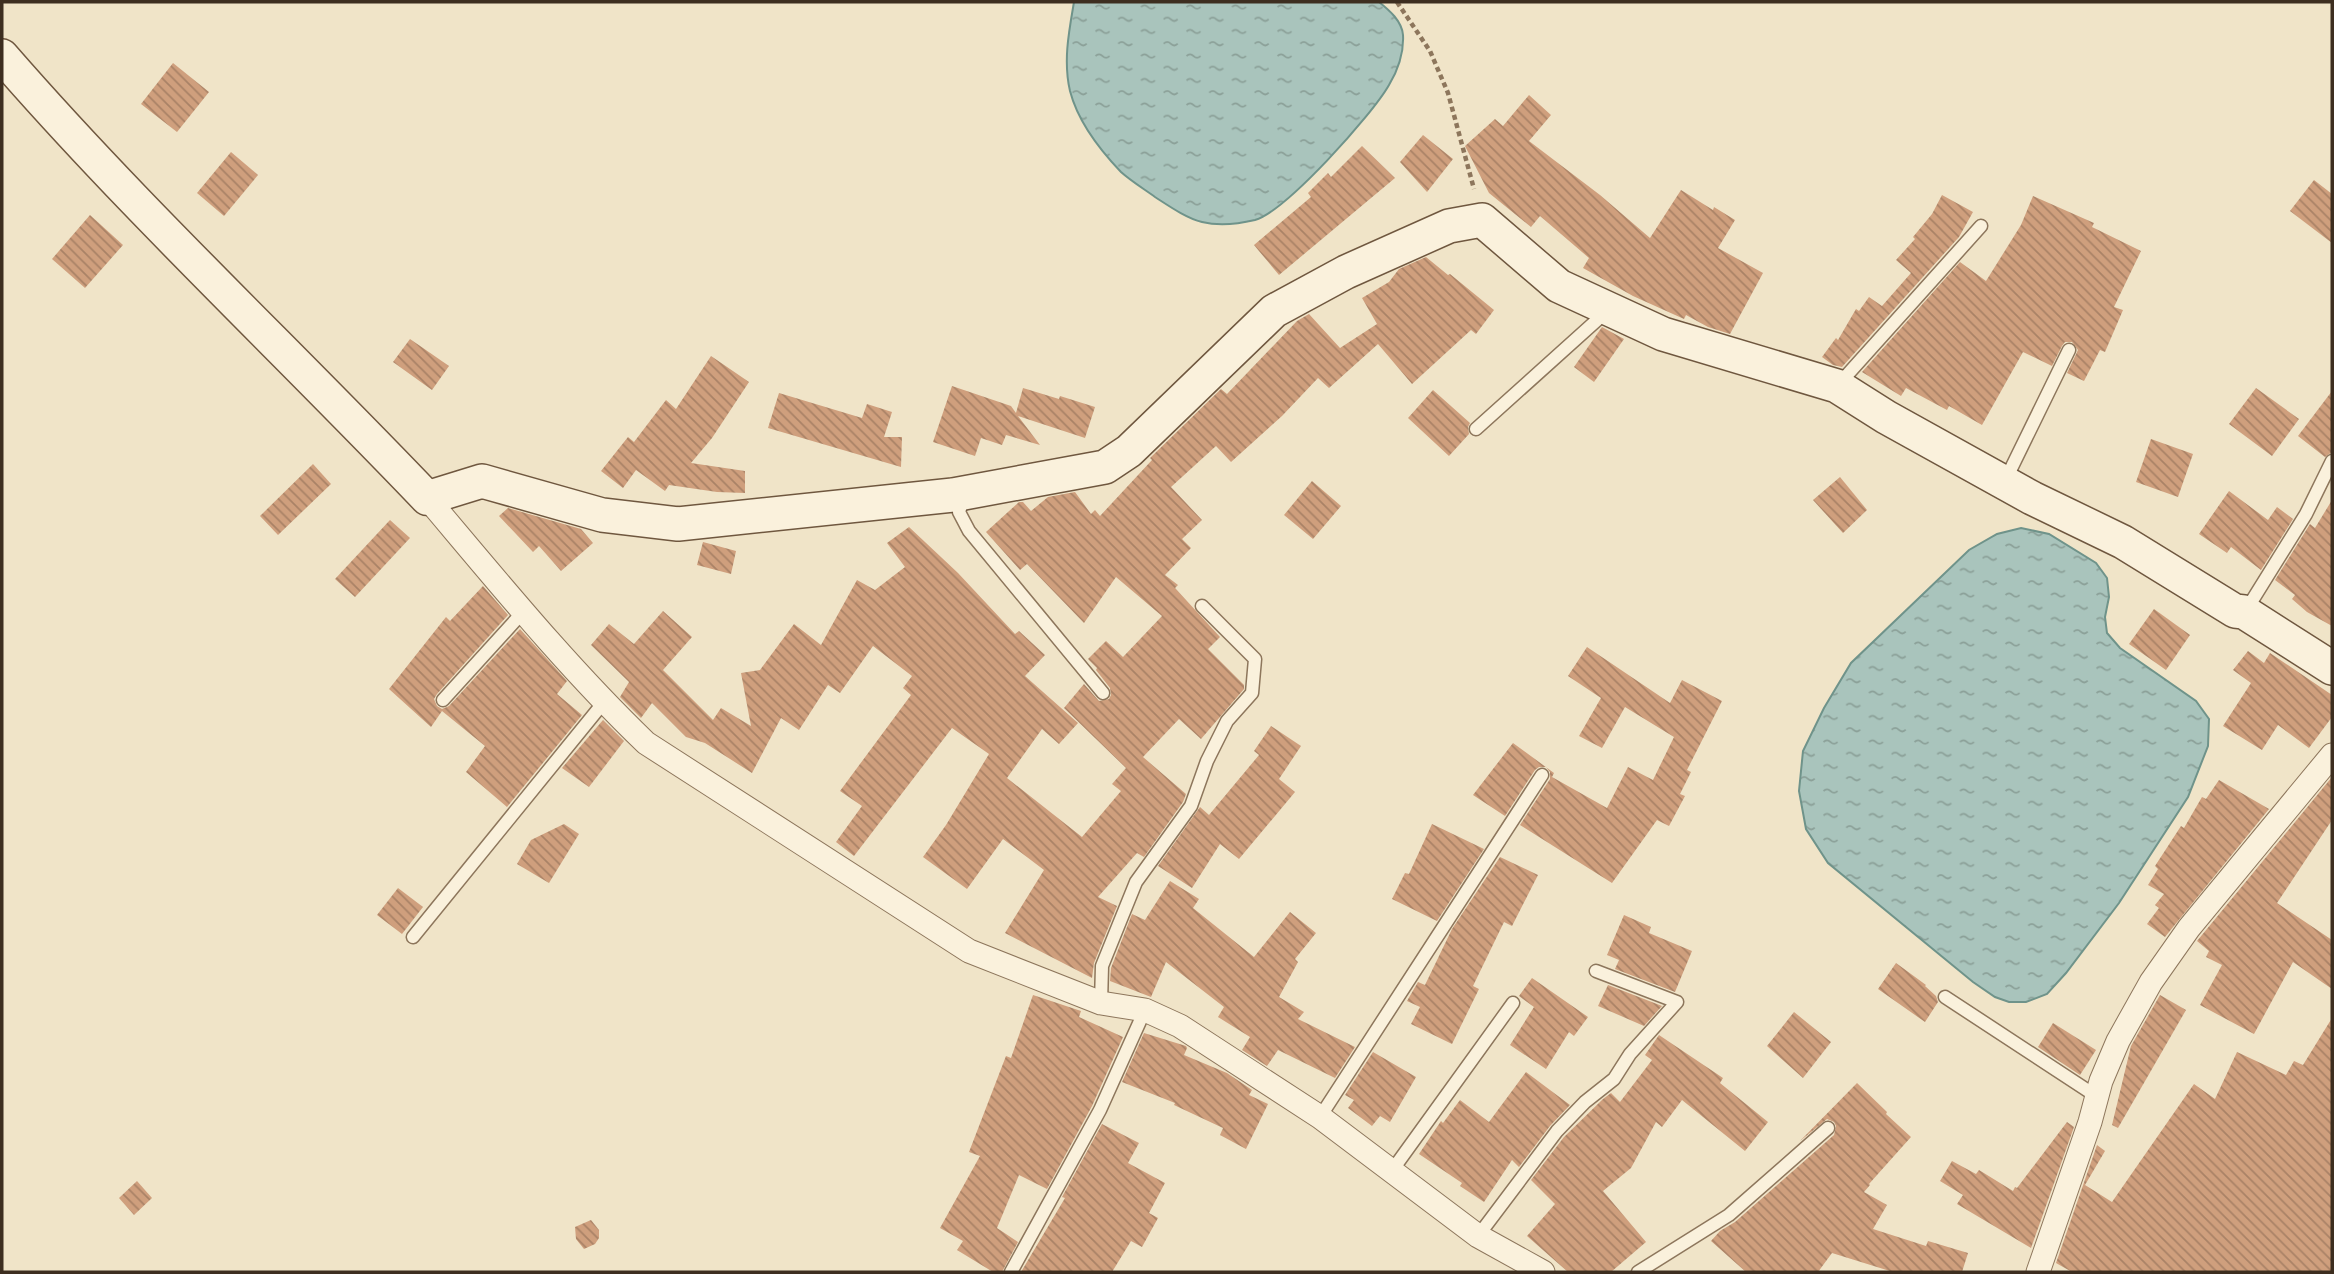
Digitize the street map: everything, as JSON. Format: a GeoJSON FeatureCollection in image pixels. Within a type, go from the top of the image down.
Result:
{"type":"FeatureCollection","features":[{"type":"Feature","properties":{"kind":"street"},"geometry":{"type":"LineString","coordinates":[[2,56],[58,121],[427,498],[523,612],[604,702],[646,743],[969,951],[1101,1003],[1145,1010],[1180,1026],[1320,1117],[1478,1236],[1543,1272]]}},
{"type":"Feature","properties":{"kind":"street"},"geometry":{"type":"LineString","coordinates":[[427,498],[482,481],[602,515],[678,524],[965,493],[1105,467],[1129,451],[1274,312],[1346,272],[1449,226],[1482,220],[1559,286],[1663,334],[1838,386],[1886,417],[2004,482],[2123,542],[2235,611],[2245,612],[2332,668]]}},
{"type":"Feature","properties":{"kind":"street"},"geometry":{"type":"LineString","coordinates":[[2038,1272],[2090,1122],[2096,1096],[2118,1041],[2151,982],[2189,928],[2332,755]]}},
{"type":"Feature","properties":{"kind":"lane"},"geometry":{"type":"LineString","coordinates":[[1838,386],[1981,226]]}},
{"type":"Feature","properties":{"kind":"lane"},"geometry":{"type":"LineString","coordinates":[[1476,429],[1610,309]]}},
{"type":"Feature","properties":{"kind":"lane"},"geometry":{"type":"LineString","coordinates":[[2004,482],[2069,349]]}},
{"type":"Feature","properties":{"kind":"lane"},"geometry":{"type":"LineString","coordinates":[[2245,612],[2306,514],[2332,461]]}},
{"type":"Feature","properties":{"kind":"lane"},"geometry":{"type":"LineString","coordinates":[[965,493],[959,512],[969,531],[1103,693]]}},
{"type":"Feature","properties":{"kind":"lane"},"geometry":{"type":"LineString","coordinates":[[1101,1003],[1102,966],[1136,882],[1191,806],[1207,761],[1227,721],[1252,693],[1255,659],[1202,606]]}},
{"type":"Feature","properties":{"kind":"lane"},"geometry":{"type":"LineString","coordinates":[[443,700],[523,612]]}},
{"type":"Feature","properties":{"kind":"lane"},"geometry":{"type":"LineString","coordinates":[[413,937],[604,702]]}},
{"type":"Feature","properties":{"kind":"lane"},"geometry":{"type":"LineString","coordinates":[[1320,1117],[1542,775]]}},
{"type":"Feature","properties":{"kind":"lane"},"geometry":{"type":"LineString","coordinates":[[1478,1236],[1557,1131],[1585,1102],[1614,1079],[1630,1054],[1677,1003],[1596,971]]}},
{"type":"Feature","properties":{"kind":"lane"},"geometry":{"type":"LineString","coordinates":[[1945,997],[2096,1096]]}},
{"type":"Feature","properties":{"kind":"lane"},"geometry":{"type":"LineString","coordinates":[[1391,1172],[1513,1003]]}},
{"type":"Feature","properties":{"kind":"lane"},"geometry":{"type":"LineString","coordinates":[[1011,1272],[1100,1110],[1145,1010]]}},
{"type":"Feature","properties":{"kind":"lane"},"geometry":{"type":"LineString","coordinates":[[1638,1272],[1729,1215],[1828,1128]]}},
{"type":"Feature","properties":{"kind":"path"},"geometry":{"type":"LineString","coordinates":[[1397,2],[1430,51],[1448,93],[1482,220]]}},
{"type":"Feature","properties":{"kind":"water"},"geometry":{"type":"Polygon","coordinates":[[[1074,2],[1379,2],[1391,12],[1400,25],[1403,35],[1400,61],[1380,99],[1347,139],[1287,199],[1255,220],[1228,224],[1208,223],[1178,211],[1121,172],[1090,134],[1070,91],[1067,69],[1074,2]]]}},
{"type":"Feature","properties":{"kind":"water"},"geometry":{"type":"Polygon","coordinates":[[[2021,528],[2049,534],[2096,563],[2107,578],[2107,633],[2120,648],[2196,701],[2209,719],[2208,746],[2188,797],[2119,903],[2047,994],[2026,1002],[2009,1002],[1995,997],[1973,982],[1828,863],[1806,829],[1799,791],[1803,751],[1824,708],[1851,663],[1969,550],[1997,534],[2021,528]]]}},
{"type":"Feature","properties":{"kind":"building"},"geometry":{"type":"Polygon","coordinates":[[[173,63],[209,92],[177,132],[141,104],[173,63]]]}},
{"type":"Feature","properties":{"kind":"building"},"geometry":{"type":"Polygon","coordinates":[[[1529,95],[1551,115],[1529,141],[1600,195],[1650,238],[1681,190],[1735,220],[1718,248],[1763,273],[1730,334],[1708,327],[1686,315],[1684,319],[1633,296],[1583,268],[1589,258],[1540,216],[1531,227],[1489,193],[1465,146],[1495,119],[1503,126],[1529,95]]]}},
{"type":"Feature","properties":{"kind":"building"},"geometry":{"type":"Polygon","coordinates":[[[1423,135],[1453,159],[1427,192],[1400,162],[1423,135]]]}},
{"type":"Feature","properties":{"kind":"building"},"geometry":{"type":"Polygon","coordinates":[[[1362,146],[1395,178],[1279,275],[1254,245],[1311,197],[1308,193],[1328,173],[1331,177],[1362,146]]]}},
{"type":"Feature","properties":{"kind":"building"},"geometry":{"type":"Polygon","coordinates":[[[231,152],[258,175],[224,216],[197,193],[231,152]]]}},
{"type":"Feature","properties":{"kind":"building"},"geometry":{"type":"Polygon","coordinates":[[[2314,180],[2332,194],[2332,243],[2290,211],[2314,180]]]}},
{"type":"Feature","properties":{"kind":"building"},"geometry":{"type":"Polygon","coordinates":[[[1942,195],[1973,212],[1959,237],[1842,367],[1833,365],[1822,357],[1836,338],[1838,340],[1856,309],[1859,311],[1869,297],[1882,306],[1911,273],[1896,260],[1915,239],[1913,237],[1932,214],[1942,195]]]}},
{"type":"Feature","properties":{"kind":"building"},"geometry":{"type":"Polygon","coordinates":[[[2033,196],[2094,223],[2092,227],[2141,251],[2114,307],[2123,310],[2105,352],[2100,350],[2084,381],[2067,373],[2078,350],[2072,342],[2065,342],[2052,366],[2023,352],[1982,425],[1949,406],[1947,410],[1906,388],[1901,396],[1862,372],[1960,262],[1986,281],[2021,225],[2033,196]]]}},
{"type":"Feature","properties":{"kind":"building"},"geometry":{"type":"Polygon","coordinates":[[[90,215],[123,245],[85,288],[52,259],[90,215]]]}},
{"type":"Feature","properties":{"kind":"building"},"geometry":{"type":"Polygon","coordinates":[[[1426,257],[1494,310],[1476,334],[1471,330],[1412,384],[1378,344],[1329,388],[1318,378],[1282,416],[1231,462],[1216,446],[1171,487],[1202,520],[1182,539],[1191,548],[1165,575],[1178,585],[1175,588],[1220,637],[1208,649],[1244,685],[1244,689],[1201,739],[1179,719],[1143,757],[1186,794],[1144,857],[1137,853],[1098,897],[1117,906],[1094,963],[1092,978],[1005,933],[1044,870],[1003,839],[967,889],[923,857],[946,825],[989,754],[952,728],[854,856],[836,842],[862,806],[840,791],[911,695],[903,688],[912,676],[873,646],[840,693],[828,685],[799,730],[781,718],[752,773],[705,743],[686,737],[652,703],[641,718],[620,697],[629,682],[591,645],[609,624],[634,644],[663,611],[692,637],[663,670],[713,720],[721,708],[751,726],[741,673],[760,670],[794,624],[821,645],[857,580],[875,590],[905,567],[887,543],[909,527],[958,573],[1015,634],[1019,631],[1045,655],[1025,676],[1078,723],[1059,744],[1042,729],[1007,778],[1082,837],[1121,791],[1112,784],[1126,768],[1064,708],[1084,684],[1099,701],[1109,699],[1110,688],[1088,659],[1106,641],[1123,657],[1162,616],[1116,577],[1084,623],[1027,564],[1020,570],[986,532],[1019,502],[1023,502],[1031,511],[1048,497],[1075,492],[1091,514],[1095,510],[1100,516],[1152,460],[1150,458],[1221,389],[1227,394],[1297,321],[1309,314],[1340,348],[1377,324],[1362,298],[1389,282],[1399,269],[1426,257]]]}},
{"type":"Feature","properties":{"kind":"building"},"geometry":{"type":"Polygon","coordinates":[[[1602,327],[1624,339],[1594,382],[1574,367],[1602,327]]]}},
{"type":"Feature","properties":{"kind":"building"},"geometry":{"type":"Polygon","coordinates":[[[410,339],[449,366],[432,390],[393,362],[410,339]]]}},
{"type":"Feature","properties":{"kind":"building"},"geometry":{"type":"Polygon","coordinates":[[[711,356],[749,382],[712,438],[691,463],[745,471],[745,493],[669,485],[665,491],[636,470],[623,488],[601,471],[628,437],[634,442],[666,400],[676,409],[711,356]]]}},
{"type":"Feature","properties":{"kind":"building"},"geometry":{"type":"Polygon","coordinates":[[[952,386],[1011,406],[1016,413],[1023,388],[1095,407],[1085,438],[1018,416],[1040,445],[1006,435],[1002,445],[981,438],[975,456],[933,442],[952,386]]]}},
{"type":"Feature","properties":{"kind":"building"},"geometry":{"type":"Polygon","coordinates":[[[2256,388],[2299,419],[2272,456],[2229,424],[2256,388]]]}},
{"type":"Feature","properties":{"kind":"building"},"geometry":{"type":"Polygon","coordinates":[[[1433,390],[1470,423],[1469,434],[1449,456],[1408,418],[1433,390]]]}},
{"type":"Feature","properties":{"kind":"building"},"geometry":{"type":"Polygon","coordinates":[[[2332,391],[2332,452],[2325,457],[2298,436],[2332,391]]]}},
{"type":"Feature","properties":{"kind":"building"},"geometry":{"type":"Polygon","coordinates":[[[779,393],[862,418],[867,404],[892,412],[884,437],[902,437],[901,467],[768,428],[779,393]]]}},
{"type":"Feature","properties":{"kind":"building"},"geometry":{"type":"Polygon","coordinates":[[[2151,439],[2193,454],[2178,497],[2136,482],[2151,439]]]}},
{"type":"Feature","properties":{"kind":"building"},"geometry":{"type":"Polygon","coordinates":[[[313,464],[331,484],[278,535],[260,516],[313,464]]]}},
{"type":"Feature","properties":{"kind":"building"},"geometry":{"type":"Polygon","coordinates":[[[1840,477],[1867,510],[1843,533],[1813,500],[1840,477]]]}},
{"type":"Feature","properties":{"kind":"building"},"geometry":{"type":"Polygon","coordinates":[[[1312,481],[1341,506],[1313,539],[1284,515],[1312,481]]]}},
{"type":"Feature","properties":{"kind":"building"},"geometry":{"type":"Polygon","coordinates":[[[2229,491],[2268,520],[2277,507],[2293,519],[2261,570],[2231,547],[2227,553],[2199,534],[2229,491]]]}},
{"type":"Feature","properties":{"kind":"building"},"geometry":{"type":"Polygon","coordinates":[[[2332,500],[2332,626],[2307,612],[2292,599],[2295,595],[2275,580],[2310,524],[2315,528],[2332,500]]]}},
{"type":"Feature","properties":{"kind":"building"},"geometry":{"type":"Polygon","coordinates":[[[508,508],[581,529],[593,543],[561,571],[539,546],[533,552],[499,516],[508,508]]]}},
{"type":"Feature","properties":{"kind":"building"},"geometry":{"type":"Polygon","coordinates":[[[390,520],[410,538],[355,597],[335,579],[390,520]]]}},
{"type":"Feature","properties":{"kind":"building"},"geometry":{"type":"Polygon","coordinates":[[[703,542],[736,551],[731,574],[697,565],[703,542]]]}},
{"type":"Feature","properties":{"kind":"building"},"geometry":{"type":"Polygon","coordinates":[[[483,586],[508,615],[437,694],[434,699],[437,706],[442,709],[449,706],[520,629],[567,681],[557,694],[582,715],[507,807],[466,772],[485,746],[442,711],[431,727],[389,689],[446,617],[450,621],[483,586]]]}},
{"type":"Feature","properties":{"kind":"building"},"geometry":{"type":"Polygon","coordinates":[[[2154,609],[2190,635],[2166,670],[2129,644],[2154,609]]]}},
{"type":"Feature","properties":{"kind":"building"},"geometry":{"type":"Polygon","coordinates":[[[1587,647],[1670,703],[1682,680],[1722,701],[1687,770],[1691,772],[1680,794],[1685,796],[1669,826],[1657,820],[1612,883],[1520,825],[1550,779],[1550,772],[1546,767],[1554,773],[1552,777],[1607,808],[1628,767],[1653,780],[1674,737],[1625,707],[1602,748],[1579,736],[1601,698],[1568,676],[1587,647]]]}},
{"type":"Feature","properties":{"kind":"building"},"geometry":{"type":"Polygon","coordinates":[[[2248,651],[2264,663],[2270,653],[2332,695],[2332,717],[2309,748],[2278,725],[2262,750],[2223,726],[2251,683],[2233,670],[2248,651]]]}},
{"type":"Feature","properties":{"kind":"building"},"geometry":{"type":"Polygon","coordinates":[[[603,720],[624,741],[589,787],[562,768],[603,720]]]}},
{"type":"Feature","properties":{"kind":"building"},"geometry":{"type":"Polygon","coordinates":[[[1271,726],[1301,746],[1279,779],[1295,792],[1239,859],[1220,844],[1192,888],[1158,866],[1200,807],[1209,815],[1259,755],[1254,751],[1271,726]]]}},
{"type":"Feature","properties":{"kind":"building"},"geometry":{"type":"Polygon","coordinates":[[[1513,743],[1546,767],[1535,770],[1505,816],[1473,795],[1513,743]]]}},
{"type":"Feature","properties":{"kind":"building"},"geometry":{"type":"Polygon","coordinates":[[[2332,777],[2332,820],[2277,903],[2332,940],[2332,989],[2293,962],[2254,1034],[2200,1005],[2222,965],[2206,957],[2209,951],[2197,941],[2332,777]]]}},
{"type":"Feature","properties":{"kind":"building"},"geometry":{"type":"Polygon","coordinates":[[[2219,780],[2269,809],[2165,937],[2147,924],[2159,908],[2155,905],[2164,894],[2148,885],[2158,869],[2155,866],[2181,826],[2184,828],[2202,797],[2206,799],[2219,780]]]}},
{"type":"Feature","properties":{"kind":"building"},"geometry":{"type":"Polygon","coordinates":[[[564,824],[579,834],[549,883],[517,864],[531,840],[564,824]]]}},
{"type":"Feature","properties":{"kind":"building"},"geometry":{"type":"Polygon","coordinates":[[[1432,824],[1484,849],[1437,921],[1392,899],[1405,873],[1409,874],[1432,824]]]}},
{"type":"Feature","properties":{"kind":"building"},"geometry":{"type":"Polygon","coordinates":[[[1500,857],[1538,875],[1512,926],[1504,922],[1473,986],[1479,989],[1452,1044],[1411,1024],[1420,1007],[1407,1001],[1418,982],[1425,985],[1452,929],[1500,857]]]}},
{"type":"Feature","properties":{"kind":"building"},"geometry":{"type":"Polygon","coordinates":[[[1170,881],[1199,899],[1193,908],[1254,957],[1290,912],[1316,933],[1295,959],[1298,962],[1279,997],[1304,1012],[1298,1019],[1355,1047],[1335,1078],[1278,1050],[1267,1066],[1242,1050],[1250,1037],[1218,1017],[1224,1007],[1166,962],[1151,997],[1110,981],[1111,968],[1132,914],[1145,920],[1170,881]]]}},
{"type":"Feature","properties":{"kind":"building"},"geometry":{"type":"Polygon","coordinates":[[[398,888],[423,907],[402,934],[377,915],[398,888]]]}},
{"type":"Feature","properties":{"kind":"building"},"geometry":{"type":"Polygon","coordinates":[[[1624,915],[1651,927],[1649,933],[1692,951],[1675,992],[1615,969],[1619,960],[1607,955],[1624,915]]]}},
{"type":"Feature","properties":{"kind":"building"},"geometry":{"type":"Polygon","coordinates":[[[1896,963],[1926,985],[1936,996],[1938,1002],[1925,1022],[1878,989],[1896,963]]]}},
{"type":"Feature","properties":{"kind":"building"},"geometry":{"type":"Polygon","coordinates":[[[1532,978],[1588,1017],[1574,1036],[1569,1032],[1546,1069],[1510,1045],[1534,1007],[1519,996],[1532,978]]]}},
{"type":"Feature","properties":{"kind":"building"},"geometry":{"type":"Polygon","coordinates":[[[1608,985],[1662,1006],[1644,1026],[1598,1006],[1608,985]]]}},
{"type":"Feature","properties":{"kind":"building"},"geometry":{"type":"Polygon","coordinates":[[[1033,995],[1081,1011],[1079,1017],[1123,1037],[1092,1106],[1047,1189],[1019,1175],[997,1228],[1018,1242],[1002,1272],[993,1272],[957,1250],[963,1241],[940,1228],[980,1156],[969,1152],[1006,1056],[1011,1058],[1033,995]]]}},
{"type":"Feature","properties":{"kind":"building"},"geometry":{"type":"Polygon","coordinates":[[[2160,995],[2186,1010],[2118,1128],[2112,1125],[2131,1046],[2160,995]]]}},
{"type":"Feature","properties":{"kind":"building"},"geometry":{"type":"Polygon","coordinates":[[[1794,1012],[1831,1042],[1803,1078],[1767,1046],[1794,1012]]]}},
{"type":"Feature","properties":{"kind":"building"},"geometry":{"type":"Polygon","coordinates":[[[2332,1018],[2332,1272],[2072,1272],[2056,1263],[2097,1145],[2105,1151],[2085,1185],[2112,1202],[2194,1084],[2215,1099],[2237,1052],[2286,1075],[2294,1061],[2303,1065],[2332,1018]]]}},
{"type":"Feature","properties":{"kind":"building"},"geometry":{"type":"Polygon","coordinates":[[[2053,1023],[2096,1050],[2080,1075],[2038,1047],[2053,1023]]]}},
{"type":"Feature","properties":{"kind":"building"},"geometry":{"type":"Polygon","coordinates":[[[1144,1033],[1186,1046],[1184,1055],[1227,1073],[1252,1090],[1249,1095],[1268,1104],[1246,1149],[1220,1135],[1223,1128],[1174,1105],[1175,1103],[1122,1082],[1144,1033]]]}},
{"type":"Feature","properties":{"kind":"building"},"geometry":{"type":"Polygon","coordinates":[[[1659,1035],[1723,1078],[1720,1083],[1768,1122],[1745,1151],[1682,1100],[1662,1127],[1656,1122],[1631,1168],[1603,1191],[1646,1242],[1611,1272],[1568,1272],[1527,1236],[1555,1204],[1531,1180],[1564,1137],[1603,1099],[1611,1093],[1620,1102],[1652,1060],[1645,1055],[1659,1035]]]}},
{"type":"Feature","properties":{"kind":"building"},"geometry":{"type":"Polygon","coordinates":[[[1373,1052],[1416,1077],[1390,1122],[1380,1116],[1372,1126],[1348,1108],[1354,1100],[1345,1095],[1373,1052]]]}},
{"type":"Feature","properties":{"kind":"building"},"geometry":{"type":"Polygon","coordinates":[[[1526,1072],[1570,1105],[1550,1126],[1519,1167],[1512,1160],[1484,1202],[1460,1186],[1462,1183],[1419,1154],[1441,1121],[1443,1123],[1460,1100],[1489,1122],[1526,1072]]]}},
{"type":"Feature","properties":{"kind":"building"},"geometry":{"type":"Polygon","coordinates":[[[1857,1083],[1911,1137],[1864,1192],[1887,1205],[1873,1229],[1926,1246],[1928,1241],[1968,1253],[1962,1272],[1893,1272],[1832,1253],[1818,1272],[1746,1272],[1711,1241],[1834,1135],[1836,1126],[1827,1119],[1800,1141],[1857,1083]]]}},
{"type":"Feature","properties":{"kind":"building"},"geometry":{"type":"Polygon","coordinates":[[[2067,1122],[2074,1127],[2031,1248],[1957,1204],[1963,1195],[1940,1181],[1952,1161],[1976,1174],[1979,1170],[2013,1191],[2067,1122]]]}},
{"type":"Feature","properties":{"kind":"building"},"geometry":{"type":"Polygon","coordinates":[[[1102,1124],[1139,1143],[1128,1163],[1165,1183],[1149,1213],[1158,1218],[1142,1247],[1131,1241],[1112,1272],[1021,1272],[1065,1198],[1062,1197],[1102,1124]]]}},
{"type":"Feature","properties":{"kind":"building"},"geometry":{"type":"Polygon","coordinates":[[[137,1181],[152,1198],[134,1215],[119,1198],[137,1181]]]}},
{"type":"Feature","properties":{"kind":"building"},"geometry":{"type":"Polygon","coordinates":[[[591,1220],[599,1230],[599,1238],[595,1244],[584,1249],[576,1239],[575,1227],[591,1220]]]}}]}
